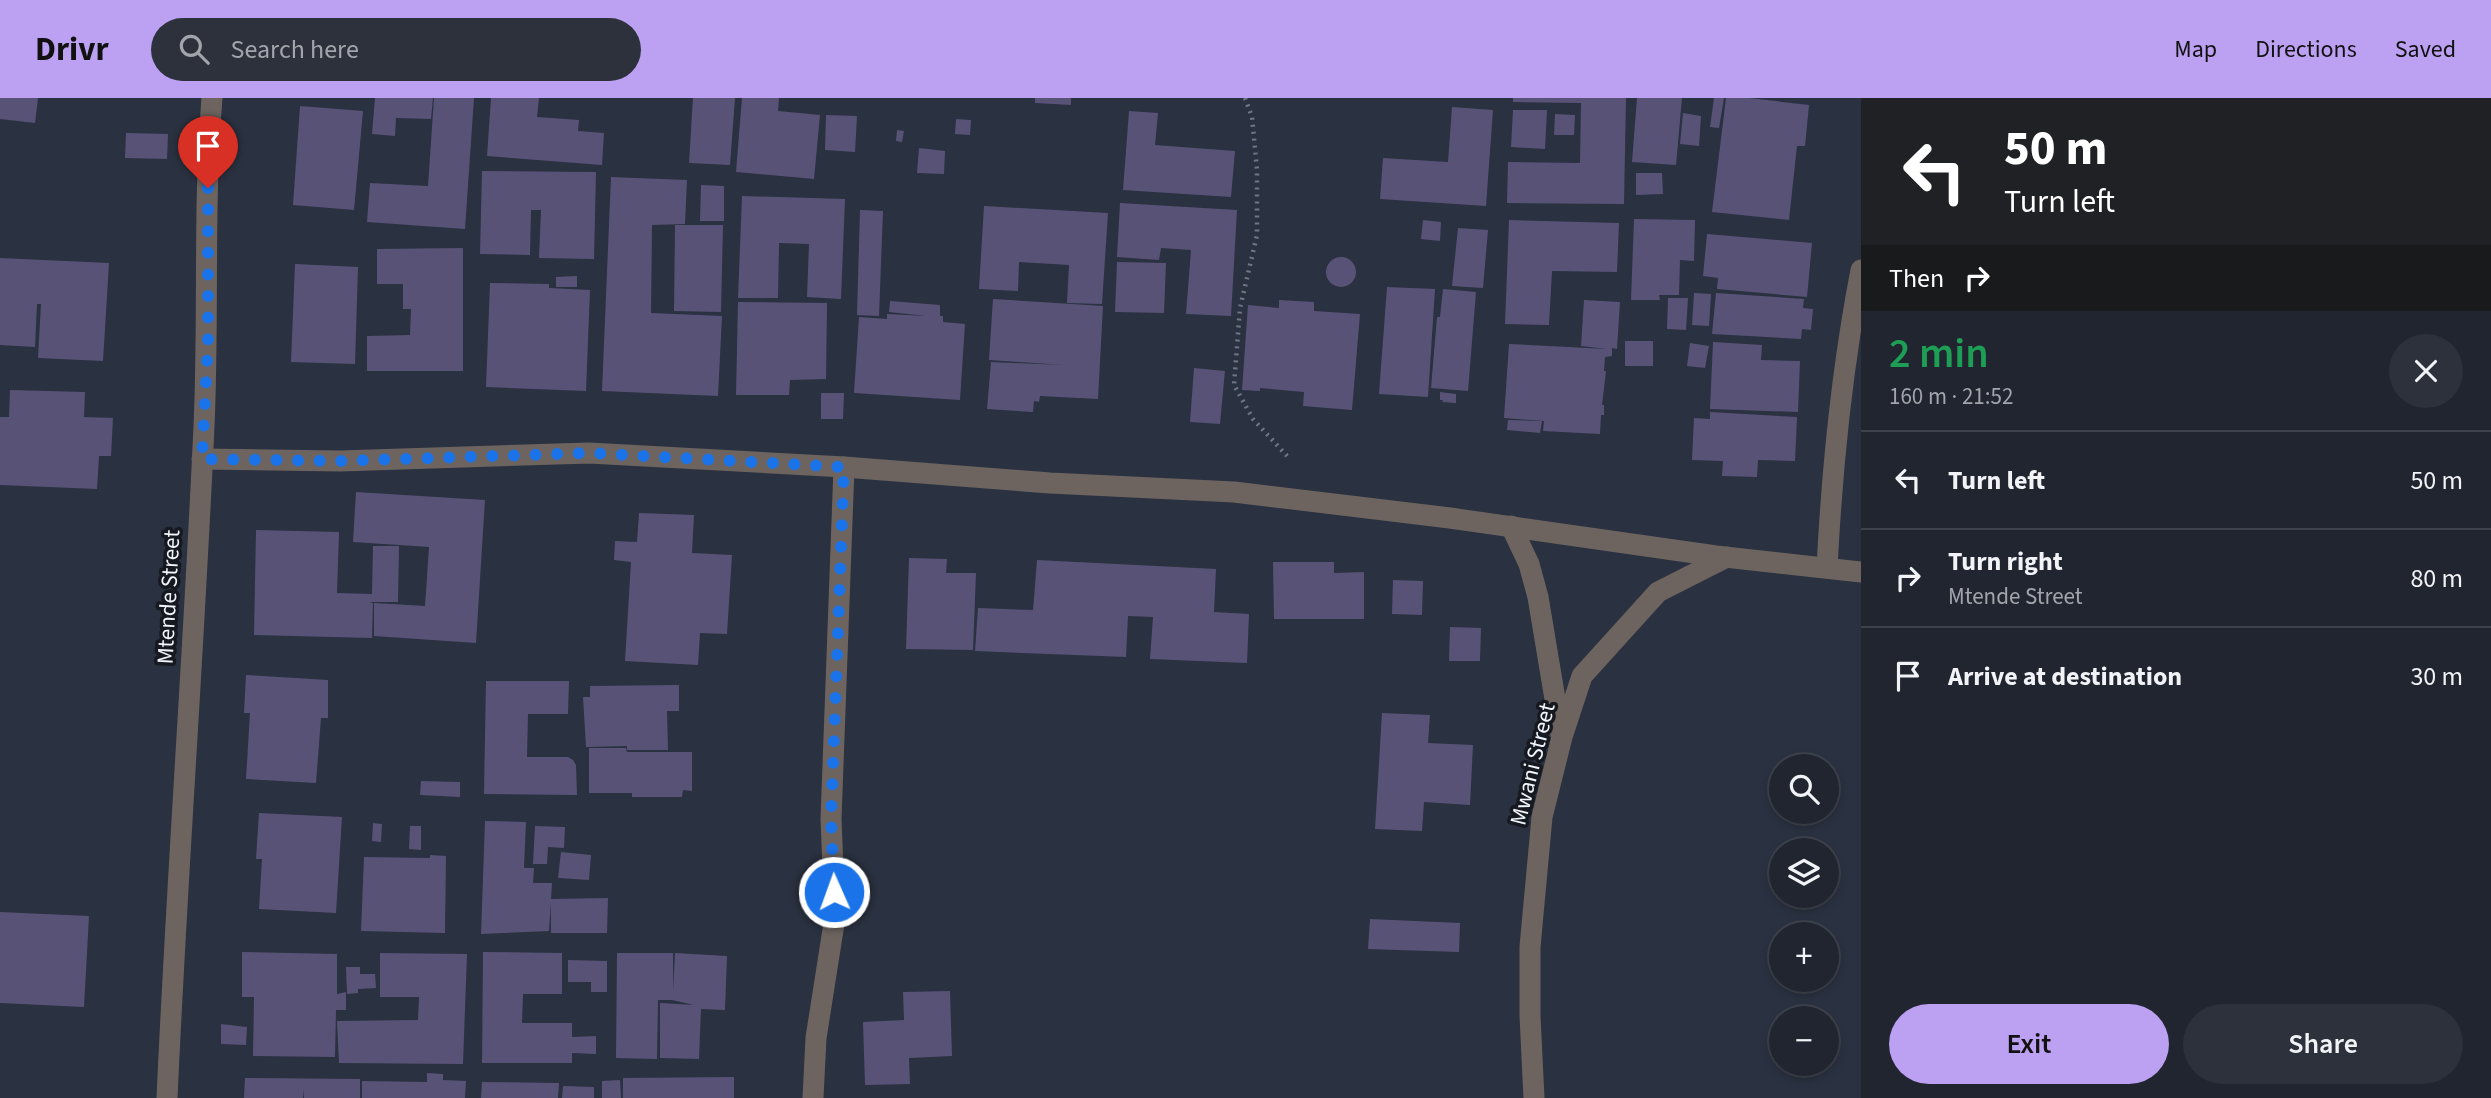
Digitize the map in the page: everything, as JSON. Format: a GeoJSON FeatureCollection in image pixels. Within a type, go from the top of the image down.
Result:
{"type":"FeatureCollection","features":[{"type":"Feature","properties":{"kind":"street","name":"Mtende Street"},"geometry":{"type":"LineString","coordinates":[[167,1098],[208,342],[208,137],[212,98]]}},
{"type":"Feature","properties":{"kind":"street"},"geometry":{"type":"LineString","coordinates":[[1827,568],[1830,504],[1844,366],[1861,270]]}},
{"type":"Feature","properties":{"kind":"street"},"geometry":{"type":"LineString","coordinates":[[202,459],[340,461],[589,453],[844,467],[1050,483],[1234,492],[1861,572]]}},
{"type":"Feature","properties":{"kind":"street"},"geometry":{"type":"LineString","coordinates":[[813,1098],[816,1038],[835,917],[831,819],[844,467]]}},
{"type":"Feature","properties":{"kind":"street"},"geometry":{"type":"LineString","coordinates":[[1511,526],[1529,564],[1538,597],[1562,737]]}},
{"type":"Feature","properties":{"kind":"street","name":"Mwani Street"},"geometry":{"type":"LineString","coordinates":[[1534,1098],[1530,947],[1542,817],[1562,737],[1582,676],[1658,592],[1727,556]]}},
{"type":"Feature","properties":{"kind":"path"},"geometry":{"type":"LineString","coordinates":[[1245,98],[1252,117],[1257,170],[1257,235],[1240,308],[1234,385],[1254,419],[1289,458]]}},
{"type":"Feature","properties":{"kind":"building"},"geometry":{"type":"Polygon","coordinates":[[[0,98],[38,98],[35,123],[0,119],[0,98]]]}},
{"type":"Feature","properties":{"kind":"building"},"geometry":{"type":"Polygon","coordinates":[[[375,98],[433,98],[431,119],[396,118],[395,136],[372,134],[375,98]]]}},
{"type":"Feature","properties":{"kind":"building"},"geometry":{"type":"Polygon","coordinates":[[[434,98],[474,98],[465,229],[367,222],[370,183],[428,186],[434,98]]]}},
{"type":"Feature","properties":{"kind":"building"},"geometry":{"type":"Polygon","coordinates":[[[491,98],[539,98],[537,117],[579,120],[578,131],[604,133],[602,165],[487,156],[491,98]]]}},
{"type":"Feature","properties":{"kind":"building"},"geometry":{"type":"Polygon","coordinates":[[[693,98],[735,98],[730,165],[689,163],[693,98]]]}},
{"type":"Feature","properties":{"kind":"building"},"geometry":{"type":"Polygon","coordinates":[[[742,98],[779,98],[778,111],[820,115],[814,179],[736,172],[742,98]]]}},
{"type":"Feature","properties":{"kind":"building"},"geometry":{"type":"Polygon","coordinates":[[[1035,98],[1071,98],[1071,105],[1035,103],[1035,98]]]}},
{"type":"Feature","properties":{"kind":"building"},"geometry":{"type":"Polygon","coordinates":[[[1513,98],[1626,98],[1624,204],[1507,203],[1508,162],[1580,163],[1581,103],[1513,102],[1513,98]]]}},
{"type":"Feature","properties":{"kind":"building"},"geometry":{"type":"Polygon","coordinates":[[[1637,98],[1682,98],[1676,165],[1632,162],[1637,98]]]}},
{"type":"Feature","properties":{"kind":"building"},"geometry":{"type":"Polygon","coordinates":[[[1714,98],[1724,98],[1719,128],[1710,127],[1714,98]]]}},
{"type":"Feature","properties":{"kind":"building"},"geometry":{"type":"Polygon","coordinates":[[[1726,98],[1809,105],[1805,146],[1797,146],[1789,220],[1712,212],[1726,98]]]}},
{"type":"Feature","properties":{"kind":"building"},"geometry":{"type":"Polygon","coordinates":[[[300,106],[363,111],[354,210],[293,205],[300,106]]]}},
{"type":"Feature","properties":{"kind":"building"},"geometry":{"type":"Polygon","coordinates":[[[1452,107],[1493,110],[1486,206],[1380,199],[1383,158],[1448,162],[1452,107]]]}},
{"type":"Feature","properties":{"kind":"building"},"geometry":{"type":"Polygon","coordinates":[[[1513,110],[1547,110],[1545,149],[1511,147],[1513,110]]]}},
{"type":"Feature","properties":{"kind":"building"},"geometry":{"type":"Polygon","coordinates":[[[1129,111],[1158,113],[1155,145],[1235,151],[1231,197],[1123,190],[1129,111]]]}},
{"type":"Feature","properties":{"kind":"building"},"geometry":{"type":"Polygon","coordinates":[[[1683,113],[1701,116],[1699,146],[1680,144],[1683,113]]]}},
{"type":"Feature","properties":{"kind":"building"},"geometry":{"type":"Polygon","coordinates":[[[1555,114],[1575,115],[1574,135],[1554,135],[1555,114]]]}},
{"type":"Feature","properties":{"kind":"building"},"geometry":{"type":"Polygon","coordinates":[[[826,115],[857,116],[855,152],[825,150],[826,115]]]}},
{"type":"Feature","properties":{"kind":"building"},"geometry":{"type":"Polygon","coordinates":[[[956,119],[971,120],[970,135],[955,134],[956,119]]]}},
{"type":"Feature","properties":{"kind":"building"},"geometry":{"type":"Polygon","coordinates":[[[897,130],[904,131],[902,142],[896,141],[897,130]]]}},
{"type":"Feature","properties":{"kind":"building"},"geometry":{"type":"Polygon","coordinates":[[[126,133],[168,134],[167,159],[125,158],[126,133]]]}},
{"type":"Feature","properties":{"kind":"building"},"geometry":{"type":"Polygon","coordinates":[[[919,148],[945,151],[944,174],[917,173],[919,148]]]}},
{"type":"Feature","properties":{"kind":"building"},"geometry":{"type":"Polygon","coordinates":[[[482,171],[596,172],[594,259],[539,258],[541,210],[531,210],[530,255],[480,254],[482,171]]]}},
{"type":"Feature","properties":{"kind":"building"},"geometry":{"type":"Polygon","coordinates":[[[1636,173],[1662,173],[1663,194],[1636,195],[1636,173]]]}},
{"type":"Feature","properties":{"kind":"building"},"geometry":{"type":"Polygon","coordinates":[[[611,177],[687,180],[685,224],[652,225],[651,313],[722,316],[718,396],[602,391],[611,177]]]}},
{"type":"Feature","properties":{"kind":"building"},"geometry":{"type":"Polygon","coordinates":[[[701,185],[724,186],[724,221],[700,221],[701,185]]]}},
{"type":"Feature","properties":{"kind":"building"},"geometry":{"type":"Polygon","coordinates":[[[742,196],[845,199],[841,299],[807,297],[809,244],[779,243],[778,298],[738,298],[742,196]]]}},
{"type":"Feature","properties":{"kind":"building"},"geometry":{"type":"Polygon","coordinates":[[[1120,203],[1237,210],[1231,316],[1186,314],[1191,250],[1161,248],[1159,260],[1117,257],[1120,203]]]}},
{"type":"Feature","properties":{"kind":"building"},"geometry":{"type":"Polygon","coordinates":[[[984,206],[1108,213],[1102,304],[1067,303],[1069,265],[1019,262],[1018,291],[979,289],[984,206]]]}},
{"type":"Feature","properties":{"kind":"building"},"geometry":{"type":"Polygon","coordinates":[[[860,210],[883,211],[879,316],[857,315],[860,210]]]}},
{"type":"Feature","properties":{"kind":"building"},"geometry":{"type":"Polygon","coordinates":[[[1634,219],[1695,220],[1694,261],[1680,260],[1679,295],[1659,295],[1660,300],[1631,300],[1634,219]]]}},
{"type":"Feature","properties":{"kind":"building"},"geometry":{"type":"Polygon","coordinates":[[[1423,220],[1441,222],[1440,241],[1421,239],[1423,220]]]}},
{"type":"Feature","properties":{"kind":"building"},"geometry":{"type":"Polygon","coordinates":[[[1509,220],[1619,223],[1617,272],[1552,271],[1549,325],[1505,324],[1509,220]]]}},
{"type":"Feature","properties":{"kind":"building"},"geometry":{"type":"Polygon","coordinates":[[[675,225],[723,225],[721,312],[674,311],[675,225]]]}},
{"type":"Feature","properties":{"kind":"building"},"geometry":{"type":"Polygon","coordinates":[[[1458,228],[1488,230],[1483,288],[1452,286],[1458,228]]]}},
{"type":"Feature","properties":{"kind":"building"},"geometry":{"type":"Polygon","coordinates":[[[1707,234],[1812,243],[1807,297],[1717,289],[1718,278],[1703,276],[1707,234]]]}},
{"type":"Feature","properties":{"kind":"building"},"geometry":{"type":"Polygon","coordinates":[[[463,248],[463,371],[367,371],[367,336],[410,335],[411,309],[403,309],[403,284],[377,284],[377,249],[463,248]]]}},
{"type":"Feature","properties":{"kind":"building"},"geometry":{"type":"Polygon","coordinates":[[[1341,257],[1347,258],[1355,266],[1355,278],[1347,286],[1341,287],[1335,286],[1327,278],[1326,272],[1327,266],[1335,258],[1341,257]]]}},
{"type":"Feature","properties":{"kind":"building"},"geometry":{"type":"Polygon","coordinates":[[[0,258],[109,263],[103,361],[38,358],[41,304],[37,304],[35,347],[0,345],[0,258]]]}},
{"type":"Feature","properties":{"kind":"building"},"geometry":{"type":"Polygon","coordinates":[[[1117,262],[1166,263],[1164,313],[1115,312],[1117,262]]]}},
{"type":"Feature","properties":{"kind":"building"},"geometry":{"type":"Polygon","coordinates":[[[295,264],[358,267],[355,364],[291,362],[295,264]]]}},
{"type":"Feature","properties":{"kind":"building"},"geometry":{"type":"Polygon","coordinates":[[[577,276],[577,287],[556,287],[556,277],[577,276]]]}},
{"type":"Feature","properties":{"kind":"building"},"geometry":{"type":"Polygon","coordinates":[[[490,283],[549,284],[549,288],[590,290],[586,391],[486,387],[490,283]]]}},
{"type":"Feature","properties":{"kind":"building"},"geometry":{"type":"Polygon","coordinates":[[[1387,287],[1435,289],[1428,397],[1379,394],[1387,287]]]}},
{"type":"Feature","properties":{"kind":"building"},"geometry":{"type":"Polygon","coordinates":[[[1443,289],[1476,292],[1468,391],[1431,388],[1437,317],[1440,317],[1443,289]]]}},
{"type":"Feature","properties":{"kind":"building"},"geometry":{"type":"Polygon","coordinates":[[[1694,293],[1711,294],[1709,326],[1692,325],[1694,293]]]}},
{"type":"Feature","properties":{"kind":"building"},"geometry":{"type":"Polygon","coordinates":[[[1716,293],[1804,299],[1803,308],[1813,309],[1811,330],[1802,329],[1801,339],[1712,334],[1716,293]]]}},
{"type":"Feature","properties":{"kind":"building"},"geometry":{"type":"Polygon","coordinates":[[[1668,298],[1688,298],[1686,330],[1667,329],[1668,298]]]}},
{"type":"Feature","properties":{"kind":"building"},"geometry":{"type":"Polygon","coordinates":[[[993,299],[1103,306],[1098,399],[1040,396],[1039,402],[1034,401],[1033,412],[987,409],[991,362],[1063,365],[989,360],[993,299]]]}},
{"type":"Feature","properties":{"kind":"building"},"geometry":{"type":"Polygon","coordinates":[[[1279,300],[1314,302],[1314,311],[1360,314],[1352,410],[1303,406],[1304,392],[1260,388],[1260,391],[1242,390],[1248,305],[1279,308],[1279,300]]]}},
{"type":"Feature","properties":{"kind":"building"},"geometry":{"type":"Polygon","coordinates":[[[1584,300],[1620,302],[1617,349],[1612,348],[1612,356],[1605,357],[1602,405],[1604,415],[1601,415],[1600,434],[1543,431],[1544,421],[1504,418],[1509,344],[1607,349],[1581,346],[1584,300]]]}},
{"type":"Feature","properties":{"kind":"building"},"geometry":{"type":"Polygon","coordinates":[[[890,301],[940,305],[943,322],[965,324],[960,400],[854,393],[859,317],[887,319],[887,314],[927,316],[889,312],[890,301]]]}},
{"type":"Feature","properties":{"kind":"building"},"geometry":{"type":"Polygon","coordinates":[[[738,302],[827,303],[826,379],[790,380],[789,395],[736,395],[738,302]]]}},
{"type":"Feature","properties":{"kind":"building"},"geometry":{"type":"Polygon","coordinates":[[[1625,341],[1653,341],[1653,366],[1625,366],[1625,341]]]}},
{"type":"Feature","properties":{"kind":"building"},"geometry":{"type":"Polygon","coordinates":[[[1713,342],[1762,345],[1761,360],[1800,361],[1798,412],[1710,409],[1713,342]]]}},
{"type":"Feature","properties":{"kind":"building"},"geometry":{"type":"Polygon","coordinates":[[[1690,343],[1709,346],[1705,368],[1687,366],[1690,343]]]}},
{"type":"Feature","properties":{"kind":"building"},"geometry":{"type":"Polygon","coordinates":[[[1194,368],[1225,371],[1220,424],[1190,422],[1194,368]]]}},
{"type":"Feature","properties":{"kind":"building"},"geometry":{"type":"Polygon","coordinates":[[[10,390],[85,392],[84,417],[113,418],[111,456],[99,456],[97,489],[0,485],[0,417],[9,417],[10,390]]]}},
{"type":"Feature","properties":{"kind":"building"},"geometry":{"type":"Polygon","coordinates":[[[1440,392],[1456,394],[1456,403],[1442,402],[1440,392]]]}},
{"type":"Feature","properties":{"kind":"building"},"geometry":{"type":"Polygon","coordinates":[[[821,393],[844,393],[843,419],[821,419],[821,393]]]}},
{"type":"Feature","properties":{"kind":"building"},"geometry":{"type":"Polygon","coordinates":[[[1710,412],[1797,417],[1795,461],[1758,460],[1757,477],[1722,476],[1723,461],[1692,460],[1694,418],[1710,419],[1710,412]]]}},
{"type":"Feature","properties":{"kind":"building"},"geometry":{"type":"Polygon","coordinates":[[[1508,420],[1542,421],[1540,433],[1507,430],[1508,420]]]}},
{"type":"Feature","properties":{"kind":"building"},"geometry":{"type":"Polygon","coordinates":[[[356,492],[485,500],[476,643],[374,636],[374,603],[425,606],[429,547],[353,542],[356,492]]]}},
{"type":"Feature","properties":{"kind":"building"},"geometry":{"type":"Polygon","coordinates":[[[639,513],[694,515],[692,553],[732,555],[727,634],[700,633],[698,665],[625,661],[631,562],[614,560],[615,541],[637,542],[639,513]]]}},
{"type":"Feature","properties":{"kind":"building"},"geometry":{"type":"Polygon","coordinates":[[[256,530],[339,532],[337,593],[372,594],[373,546],[399,546],[398,602],[369,602],[373,603],[372,638],[254,635],[256,530]]]}},
{"type":"Feature","properties":{"kind":"building"},"geometry":{"type":"Polygon","coordinates":[[[909,558],[947,559],[946,573],[976,573],[973,650],[906,649],[909,558]]]}},
{"type":"Feature","properties":{"kind":"building"},"geometry":{"type":"Polygon","coordinates":[[[1037,560],[1216,569],[1214,612],[1249,614],[1247,663],[1150,659],[1153,617],[1128,616],[1126,657],[975,651],[978,608],[1033,610],[1037,560]]]}},
{"type":"Feature","properties":{"kind":"building"},"geometry":{"type":"Polygon","coordinates":[[[1273,562],[1334,562],[1334,573],[1364,572],[1364,619],[1274,619],[1273,562]]]}},
{"type":"Feature","properties":{"kind":"building"},"geometry":{"type":"Polygon","coordinates":[[[1393,580],[1423,581],[1422,615],[1392,614],[1393,580]]]}},
{"type":"Feature","properties":{"kind":"building"},"geometry":{"type":"Polygon","coordinates":[[[1450,627],[1481,628],[1480,661],[1449,661],[1450,627]]]}},
{"type":"Feature","properties":{"kind":"building"},"geometry":{"type":"Polygon","coordinates":[[[246,675],[328,680],[328,718],[321,718],[316,783],[246,779],[250,713],[244,713],[246,675]]]}},
{"type":"Feature","properties":{"kind":"building"},"geometry":{"type":"Polygon","coordinates":[[[486,681],[569,681],[568,714],[528,714],[527,757],[568,757],[573,760],[576,765],[577,795],[484,794],[486,681]]]}},
{"type":"Feature","properties":{"kind":"building"},"geometry":{"type":"Polygon","coordinates":[[[679,685],[679,711],[667,711],[668,750],[627,750],[627,746],[586,747],[583,697],[590,697],[590,686],[679,685]]]}},
{"type":"Feature","properties":{"kind":"building"},"geometry":{"type":"Polygon","coordinates":[[[1382,713],[1430,715],[1428,743],[1473,745],[1470,805],[1424,802],[1422,831],[1375,829],[1382,713]]]}},
{"type":"Feature","properties":{"kind":"building"},"geometry":{"type":"Polygon","coordinates":[[[589,748],[626,748],[627,752],[692,752],[692,791],[683,790],[682,797],[632,797],[632,793],[589,793],[589,748]]]}},
{"type":"Feature","properties":{"kind":"building"},"geometry":{"type":"Polygon","coordinates":[[[421,781],[460,782],[460,797],[420,795],[421,781]]]}},
{"type":"Feature","properties":{"kind":"building"},"geometry":{"type":"Polygon","coordinates":[[[259,813],[342,817],[336,913],[259,909],[262,859],[256,859],[259,813]]]}},
{"type":"Feature","properties":{"kind":"building"},"geometry":{"type":"Polygon","coordinates":[[[485,821],[526,822],[524,868],[534,868],[533,883],[552,883],[551,899],[608,898],[607,933],[551,933],[551,903],[549,931],[481,934],[485,821]]]}},
{"type":"Feature","properties":{"kind":"building"},"geometry":{"type":"Polygon","coordinates":[[[373,823],[382,824],[381,842],[372,841],[373,823]]]}},
{"type":"Feature","properties":{"kind":"building"},"geometry":{"type":"Polygon","coordinates":[[[410,826],[421,826],[421,850],[409,849],[410,826]]]}},
{"type":"Feature","properties":{"kind":"building"},"geometry":{"type":"Polygon","coordinates":[[[535,826],[565,827],[564,848],[548,847],[547,864],[533,864],[535,826]]]}},
{"type":"Feature","properties":{"kind":"building"},"geometry":{"type":"Polygon","coordinates":[[[561,852],[591,855],[589,880],[558,878],[561,852]]]}},
{"type":"Feature","properties":{"kind":"building"},"geometry":{"type":"Polygon","coordinates":[[[430,855],[446,856],[445,933],[361,931],[364,857],[430,858],[430,855]]]}},
{"type":"Feature","properties":{"kind":"building"},"geometry":{"type":"Polygon","coordinates":[[[0,912],[89,916],[84,1007],[0,1003],[0,912]]]}},
{"type":"Feature","properties":{"kind":"building"},"geometry":{"type":"Polygon","coordinates":[[[1370,919],[1460,923],[1459,952],[1368,949],[1370,919]]]}},
{"type":"Feature","properties":{"kind":"building"},"geometry":{"type":"Polygon","coordinates":[[[242,952],[337,954],[337,994],[346,992],[346,1010],[336,1010],[335,1057],[253,1056],[254,997],[242,997],[242,952]]]}},
{"type":"Feature","properties":{"kind":"building"},"geometry":{"type":"Polygon","coordinates":[[[483,952],[562,953],[562,994],[523,994],[522,1023],[572,1023],[572,1037],[596,1036],[596,1054],[572,1053],[572,1063],[482,1063],[483,952]]]}},
{"type":"Feature","properties":{"kind":"building"},"geometry":{"type":"Polygon","coordinates":[[[380,953],[467,954],[463,1064],[339,1063],[337,1021],[418,1020],[419,997],[380,997],[380,953]]]}},
{"type":"Feature","properties":{"kind":"building"},"geometry":{"type":"Polygon","coordinates":[[[617,953],[673,953],[673,991],[675,953],[727,956],[725,1010],[701,1009],[699,1059],[660,1058],[660,1003],[694,1005],[672,1000],[658,1000],[657,1059],[616,1058],[617,953]]]}},
{"type":"Feature","properties":{"kind":"building"},"geometry":{"type":"Polygon","coordinates":[[[568,960],[607,961],[607,992],[591,992],[591,982],[568,982],[568,960]]]}},
{"type":"Feature","properties":{"kind":"building"},"geometry":{"type":"Polygon","coordinates":[[[346,967],[360,967],[360,974],[375,974],[376,988],[358,989],[358,993],[347,994],[346,967]]]}},
{"type":"Feature","properties":{"kind":"building"},"geometry":{"type":"Polygon","coordinates":[[[950,991],[952,1056],[909,1058],[910,1084],[865,1085],[863,1022],[904,1020],[903,992],[950,991]]]}},
{"type":"Feature","properties":{"kind":"building"},"geometry":{"type":"Polygon","coordinates":[[[221,1024],[247,1027],[246,1045],[221,1044],[221,1024]]]}},
{"type":"Feature","properties":{"kind":"building"},"geometry":{"type":"Polygon","coordinates":[[[427,1073],[443,1074],[443,1080],[466,1081],[465,1098],[362,1098],[362,1081],[427,1082],[427,1073]]]}},
{"type":"Feature","properties":{"kind":"building"},"geometry":{"type":"Polygon","coordinates":[[[734,1077],[734,1098],[623,1098],[623,1078],[734,1077]]]}},
{"type":"Feature","properties":{"kind":"building"},"geometry":{"type":"Polygon","coordinates":[[[245,1078],[360,1079],[360,1098],[304,1098],[303,1089],[303,1098],[244,1098],[245,1078]]]}},
{"type":"Feature","properties":{"kind":"building"},"geometry":{"type":"Polygon","coordinates":[[[620,1080],[621,1098],[602,1098],[602,1081],[620,1080]]]}},
{"type":"Feature","properties":{"kind":"building"},"geometry":{"type":"Polygon","coordinates":[[[482,1082],[559,1083],[558,1098],[481,1098],[482,1082]]]}},
{"type":"Feature","properties":{"kind":"building"},"geometry":{"type":"Polygon","coordinates":[[[563,1086],[594,1087],[594,1098],[562,1098],[563,1086]]]}},
{"type":"Feature","properties":{"kind":"route"},"geometry":{"type":"LineString","coordinates":[[208,188],[208,342],[202,459],[340,461],[589,453],[844,467],[831,819],[834,892]]}}]}
